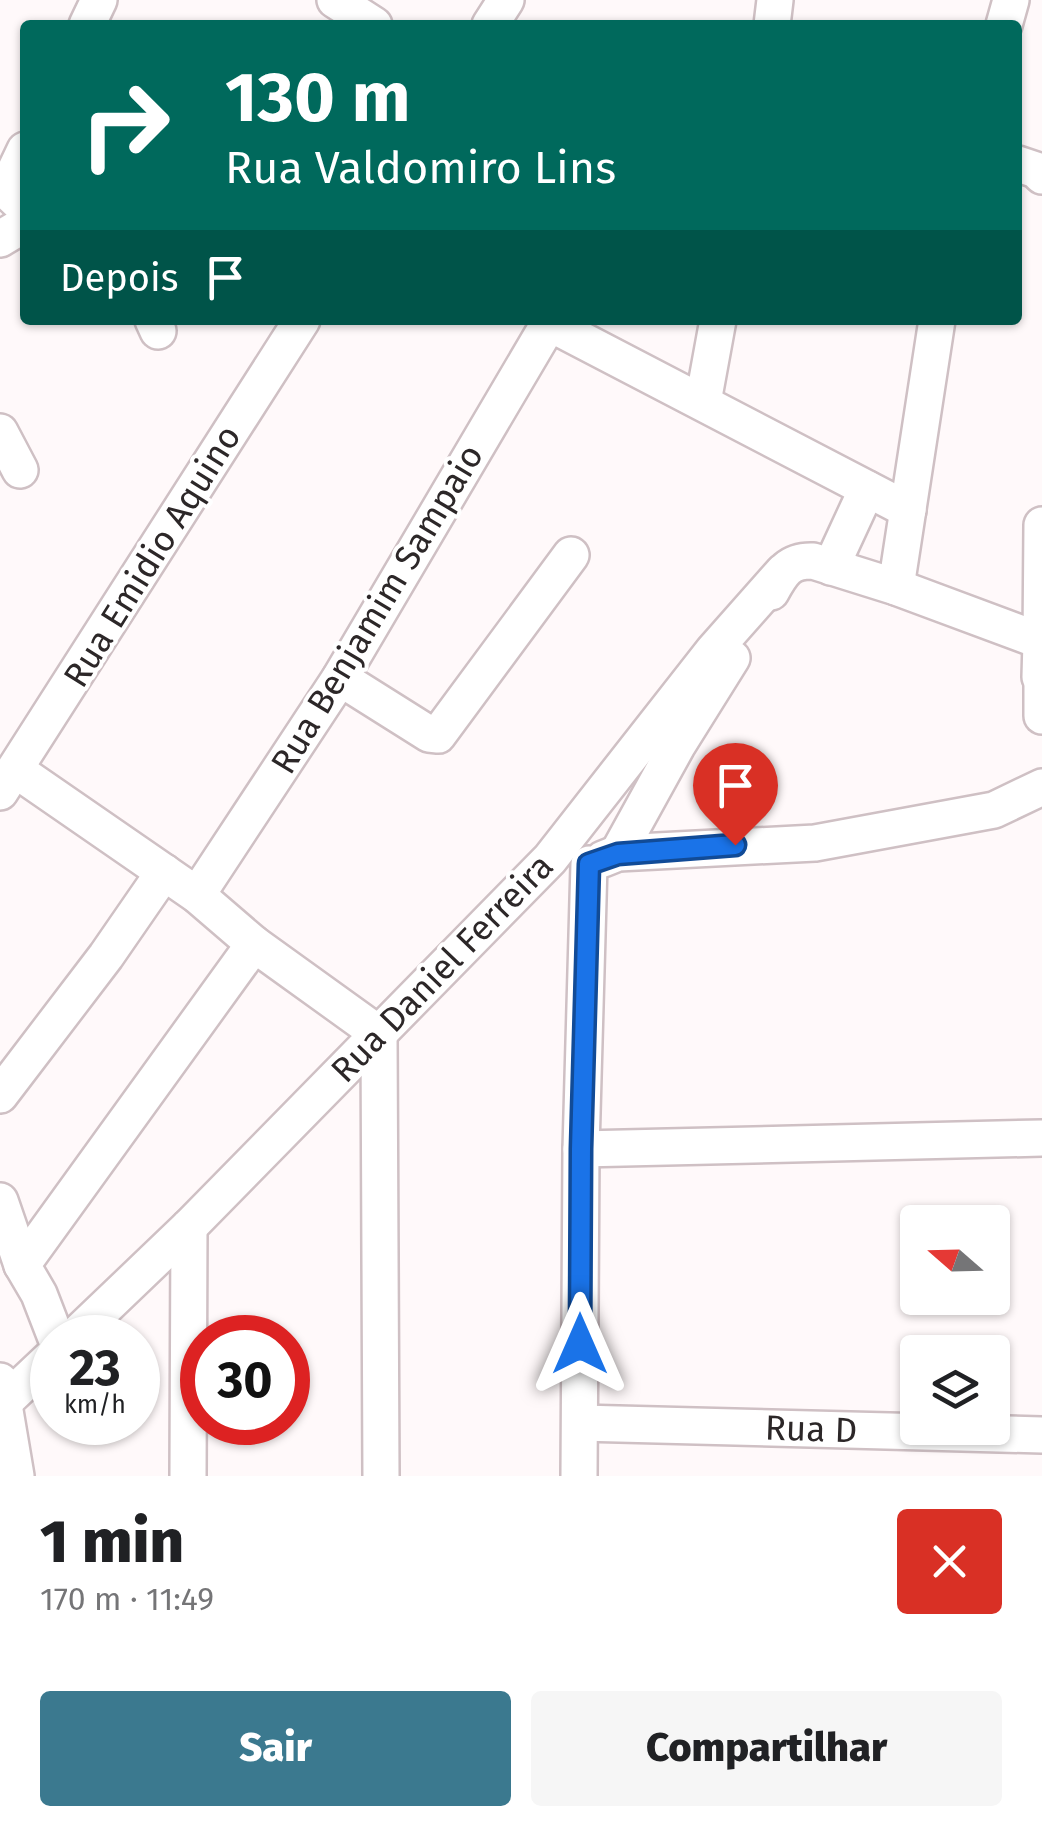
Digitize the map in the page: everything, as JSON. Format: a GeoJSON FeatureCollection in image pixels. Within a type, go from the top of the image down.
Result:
{"type":"FeatureCollection","features":[{"type":"Feature","properties":{"kind":"street"},"geometry":{"type":"LineString","coordinates":[[10,194],[20,165]]}},
{"type":"Feature","properties":{"kind":"street","name":"Rua Emidio Aquino"},"geometry":{"type":"LineString","coordinates":[[8,781],[299,325]]}},
{"type":"Feature","properties":{"kind":"street","name":"Rua Benjamim Sampaio"},"geometry":{"type":"LineString","coordinates":[[197,894],[340,678],[548,325]]}},
{"type":"Feature","properties":{"kind":"street"},"geometry":{"type":"LineString","coordinates":[[556,325],[908,510]]}},
{"type":"Feature","properties":{"kind":"street"},"geometry":{"type":"LineString","coordinates":[[703,402],[717,325]]}},
{"type":"Feature","properties":{"kind":"street"},"geometry":{"type":"LineString","coordinates":[[896,587],[936,325]]}},
{"type":"Feature","properties":{"kind":"street"},"geometry":{"type":"LineString","coordinates":[[0,432],[20,470]]}},
{"type":"Feature","properties":{"kind":"street"},"geometry":{"type":"LineString","coordinates":[[831,567],[867,489]]}},
{"type":"Feature","properties":{"kind":"street"},"geometry":{"type":"LineString","coordinates":[[1042,525],[1042,716]]}},
{"type":"Feature","properties":{"kind":"street"},"geometry":{"type":"LineString","coordinates":[[340,678],[438,736],[572,555]]}},
{"type":"Feature","properties":{"kind":"street"},"geometry":{"type":"LineString","coordinates":[[579,1476],[581,1149],[603,859],[782,572],[800,561],[896,587],[1041,641]]}},
{"type":"Feature","properties":{"kind":"street","name":"Rua Daniel Ferreira"},"geometry":{"type":"LineString","coordinates":[[97,1315],[550,859],[713,652],[782,572]]}},
{"type":"Feature","properties":{"kind":"street"},"geometry":{"type":"LineString","coordinates":[[8,781],[197,894],[254,944],[379,1034],[380,1476]]}},
{"type":"Feature","properties":{"kind":"street"},"geometry":{"type":"LineString","coordinates":[[550,859],[603,859],[814,843],[994,810],[1042,786]]}},
{"type":"Feature","properties":{"kind":"street"},"geometry":{"type":"LineString","coordinates":[[994,810],[1042,816]]}},
{"type":"Feature","properties":{"kind":"street"},"geometry":{"type":"LineString","coordinates":[[0,1095],[106,956],[164,872]]}},
{"type":"Feature","properties":{"kind":"street"},"geometry":{"type":"LineString","coordinates":[[22,1265],[254,944]]}},
{"type":"Feature","properties":{"kind":"street"},"geometry":{"type":"LineString","coordinates":[[581,1149],[1042,1138]]}},
{"type":"Feature","properties":{"kind":"street"},"geometry":{"type":"LineString","coordinates":[[0,1201],[22,1265],[48,1315]]}},
{"type":"Feature","properties":{"kind":"street"},"geometry":{"type":"LineString","coordinates":[[188,1476],[189,1226]]}},
{"type":"Feature","properties":{"kind":"street"},"geometry":{"type":"LineString","coordinates":[[16,1476],[2,1396],[30,1374]]}},
{"type":"Feature","properties":{"kind":"street","name":"Rua D"},"geometry":{"type":"LineString","coordinates":[[580,1423],[1042,1435]]}},
{"type":"Feature","properties":{"kind":"route"},"geometry":{"type":"LineString","coordinates":[[580,1344],[589,864],[618,854],[735,845]]}}]}
